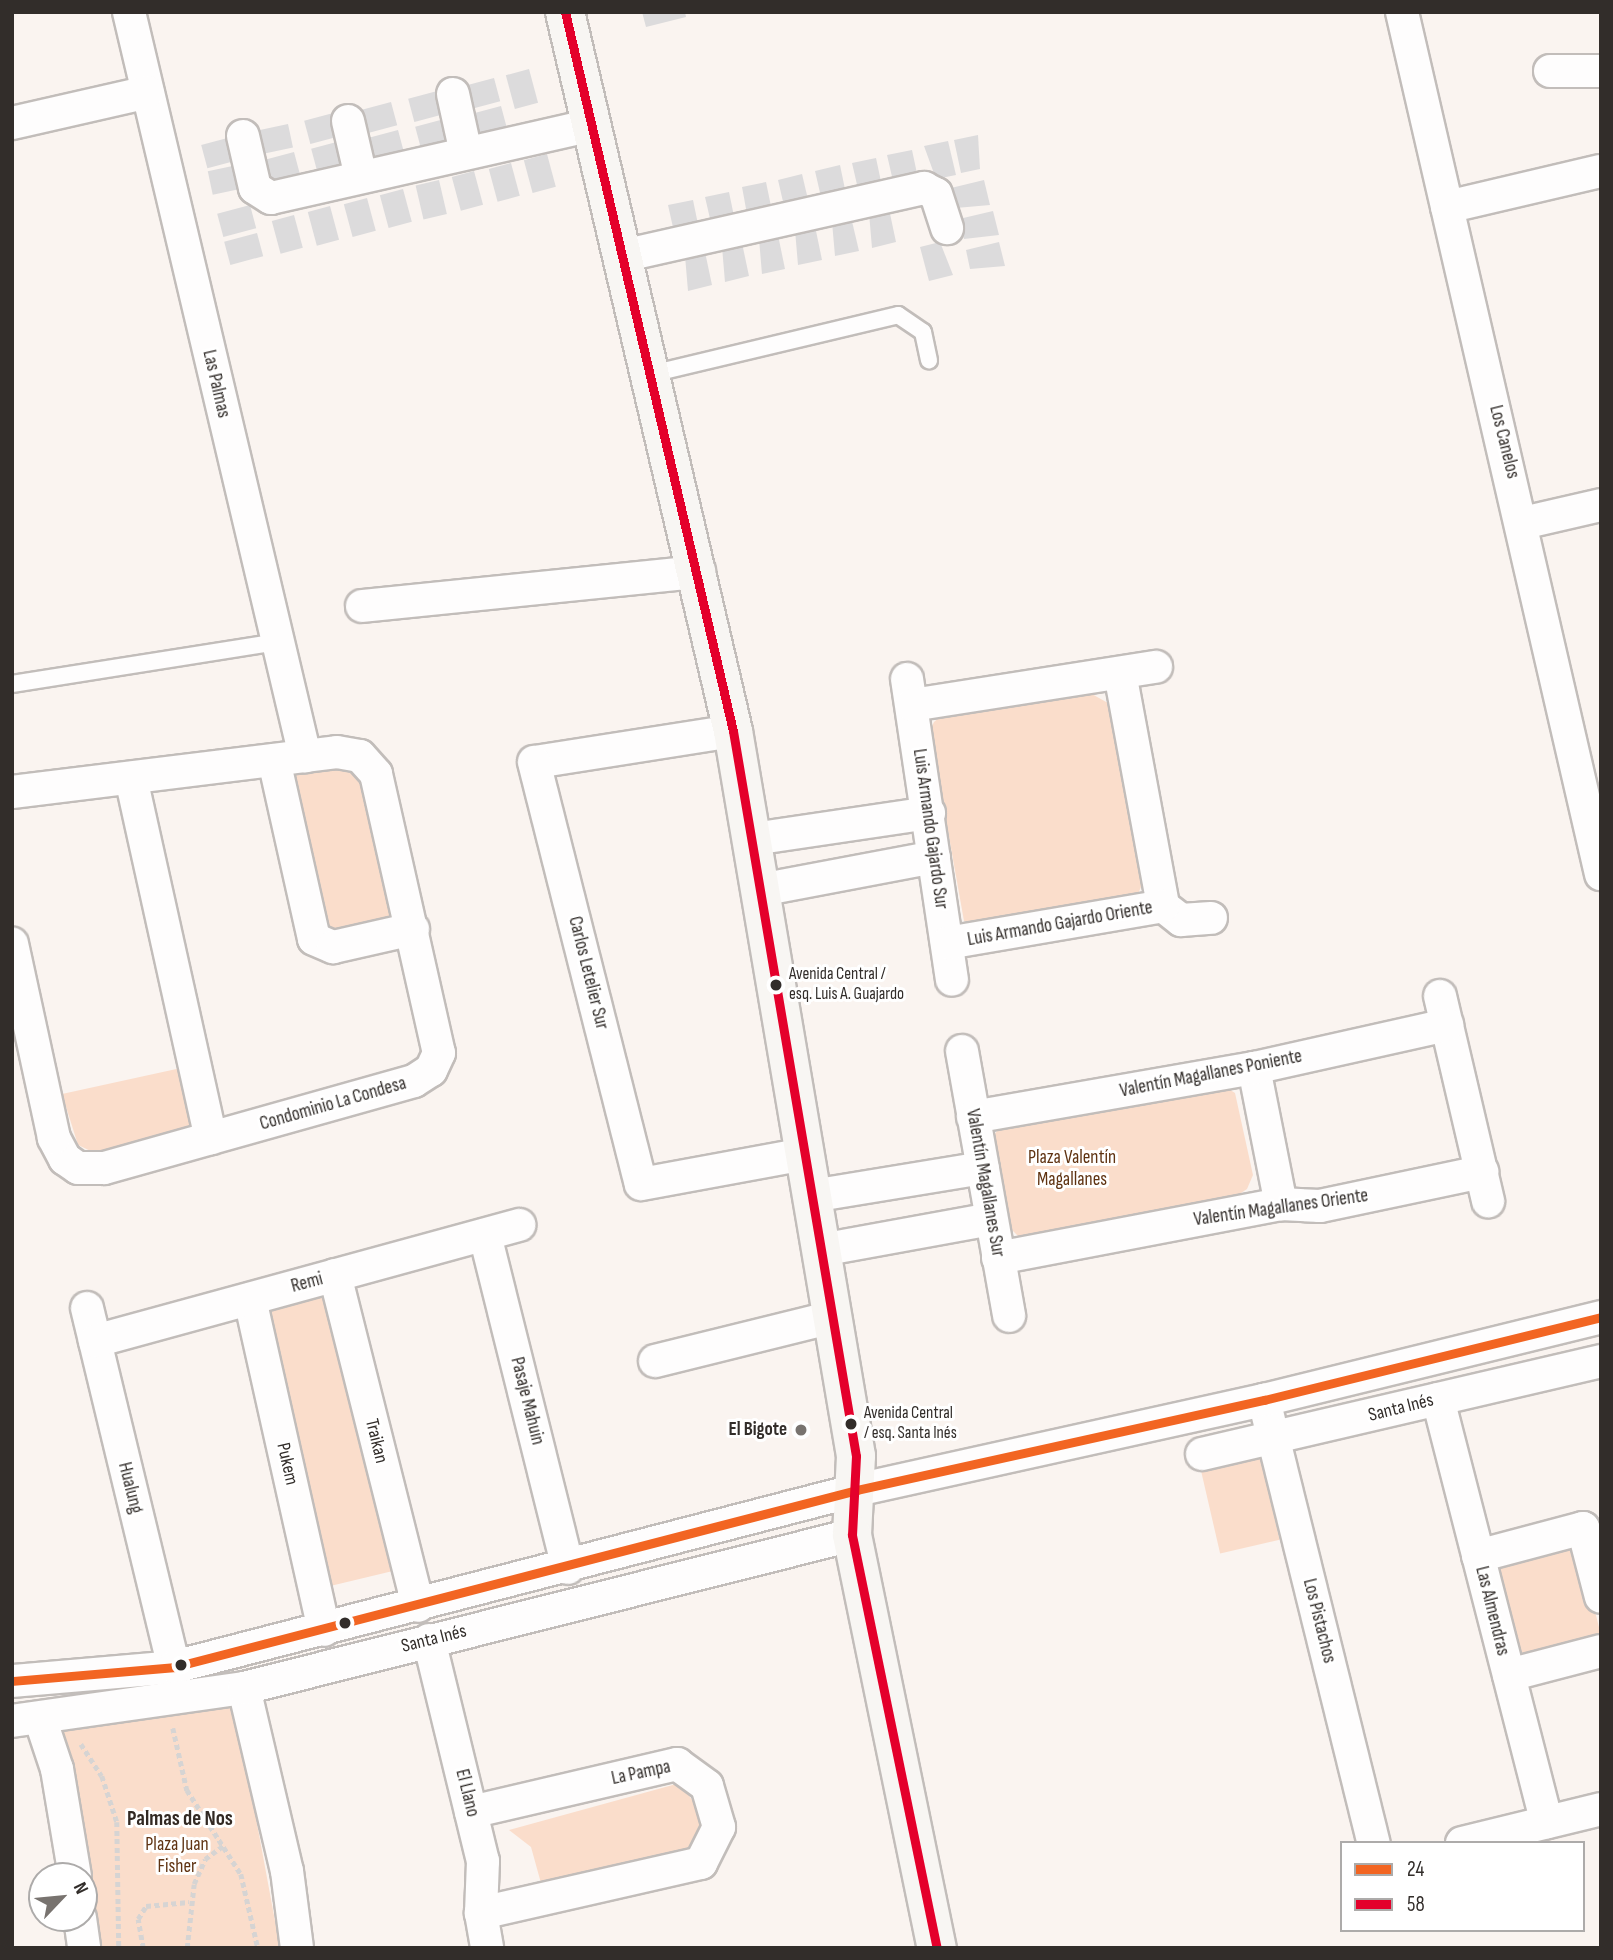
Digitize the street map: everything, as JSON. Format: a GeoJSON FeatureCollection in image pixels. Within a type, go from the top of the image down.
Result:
{"type":"FeatureCollection","features":[{"type":"Feature","properties":{"kind":"street","name":"Las Palmas"},"geometry":{"type":"LineString","coordinates":[[129,12],[277,642],[290,758]]}},
{"type":"Feature","properties":{"kind":"street"},"geometry":{"type":"LineString","coordinates":[[565,12],[699,572],[733,731],[833,1317],[857,1490],[852,1535],[937,1948]]}},
{"type":"Feature","properties":{"kind":"street","name":"Los Canelos"},"geometry":{"type":"LineString","coordinates":[[1402,12],[1523,523],[1601,874]]}},
{"type":"Feature","properties":{"kind":"street"},"geometry":{"type":"LineString","coordinates":[[1550,71],[1601,71]]}},
{"type":"Feature","properties":{"kind":"street"},"geometry":{"type":"LineString","coordinates":[[12,123],[148,92]]}},
{"type":"Feature","properties":{"kind":"street"},"geometry":{"type":"LineString","coordinates":[[453,94],[467,153]]}},
{"type":"Feature","properties":{"kind":"street"},"geometry":{"type":"LineString","coordinates":[[348,121],[361,177]]}},
{"type":"Feature","properties":{"kind":"street"},"geometry":{"type":"LineString","coordinates":[[243,136],[262,196],[361,177],[592,125]]}},
{"type":"Feature","properties":{"kind":"street"},"geometry":{"type":"LineString","coordinates":[[1447,207],[1601,172]]}},
{"type":"Feature","properties":{"kind":"street"},"geometry":{"type":"LineString","coordinates":[[622,256],[923,188],[936,194],[947,228]]}},
{"type":"Feature","properties":{"kind":"street"},"geometry":{"type":"LineString","coordinates":[[1523,523],[1601,505]]}},
{"type":"Feature","properties":{"kind":"street"},"geometry":{"type":"LineString","coordinates":[[362,606],[699,572]]}},
{"type":"Feature","properties":{"kind":"street"},"geometry":{"type":"LineString","coordinates":[[1156,667],[1120,673],[1163,906]]}},
{"type":"Feature","properties":{"kind":"street","name":"Luis Armando Gajardo Sur"},"geometry":{"type":"LineString","coordinates":[[951,980],[910,692],[1120,673]]}},
{"type":"Feature","properties":{"kind":"street","name":"Carlos Letelier Sur"},"geometry":{"type":"LineString","coordinates":[[733,731],[534,762],[641,1184],[804,1154]]}},
{"type":"Feature","properties":{"kind":"street","name":"Condominio La Condesa"},"geometry":{"type":"LineString","coordinates":[[12,792],[350,752],[372,766],[440,1036],[431,1070],[414,1081],[96,1169],[65,1159],[52,1130],[12,943]]}},
{"type":"Feature","properties":{"kind":"street"},"geometry":{"type":"LineString","coordinates":[[290,758],[314,939],[333,947],[413,929]]}},
{"type":"Feature","properties":{"kind":"street"},"geometry":{"type":"LineString","coordinates":[[131,778],[211,1138]]}},
{"type":"Feature","properties":{"kind":"street"},"geometry":{"type":"LineString","coordinates":[[753,839],[929,813]]}},
{"type":"Feature","properties":{"kind":"street"},"geometry":{"type":"LineString","coordinates":[[761,890],[934,858]]}},
{"type":"Feature","properties":{"kind":"street","name":"Luis Armando Gajardo Oriente"},"geometry":{"type":"LineString","coordinates":[[947,943],[1163,906],[1181,920],[1211,918]]}},
{"type":"Feature","properties":{"kind":"street","name":"Valentín Magallanes Poniente"},"geometry":{"type":"LineString","coordinates":[[973,1116],[1254,1068],[1444,1011],[1485,1186]]}},
{"type":"Feature","properties":{"kind":"street","name":"Valentín Magallanes Sur"},"geometry":{"type":"LineString","coordinates":[[961,1051],[1009,1316]]}},
{"type":"Feature","properties":{"kind":"street"},"geometry":{"type":"LineString","coordinates":[[1254,1068],[1281,1204]]}},
{"type":"Feature","properties":{"kind":"street"},"geometry":{"type":"LineString","coordinates":[[812,1196],[982,1167]]}},
{"type":"Feature","properties":{"kind":"street","name":"Valentín Magallanes Oriente"},"geometry":{"type":"LineString","coordinates":[[999,1258],[1281,1204],[1320,1206],[1485,1186]]}},
{"type":"Feature","properties":{"kind":"street"},"geometry":{"type":"LineString","coordinates":[[821,1250],[991,1219]]}},
{"type":"Feature","properties":{"kind":"street","name":"Remi"},"geometry":{"type":"LineString","coordinates":[[95,1341],[519,1225]]}},
{"type":"Feature","properties":{"kind":"street","name":"Pasaje Mahuin"},"geometry":{"type":"LineString","coordinates":[[485,1235],[568,1567]]}},
{"type":"Feature","properties":{"kind":"street","name":"Traikan"},"geometry":{"type":"LineString","coordinates":[[335,1275],[418,1606]]}},
{"type":"Feature","properties":{"kind":"street","name":"Pukem"},"geometry":{"type":"LineString","coordinates":[[250,1299],[324,1630]]}},
{"type":"Feature","properties":{"kind":"street","name":"Hualung"},"geometry":{"type":"LineString","coordinates":[[87,1308],[174,1667]]}},
{"type":"Feature","properties":{"kind":"street"},"geometry":{"type":"LineString","coordinates":[[655,1361],[833,1317]]}},
{"type":"Feature","properties":{"kind":"street","name":"Santa Inés"},"geometry":{"type":"LineString","coordinates":[[12,1681],[174,1667],[418,1606],[857,1490],[1264,1400],[1601,1317]]}},
{"type":"Feature","properties":{"kind":"street","name":"Santa Inés"},"geometry":{"type":"LineString","coordinates":[[1202,1454],[1274,1440],[1601,1361]]}},
{"type":"Feature","properties":{"kind":"street","name":"Las Almendras"},"geometry":{"type":"LineString","coordinates":[[1438,1399],[1547,1822]]}},
{"type":"Feature","properties":{"kind":"street","name":"Los Pistachos"},"geometry":{"type":"LineString","coordinates":[[1264,1400],[1374,1841]]}},
{"type":"Feature","properties":{"kind":"street"},"geometry":{"type":"LineString","coordinates":[[1478,1556],[1583,1528],[1601,1597]]}},
{"type":"Feature","properties":{"kind":"street","name":"Santa Inés"},"geometry":{"type":"LineString","coordinates":[[26,1720],[244,1688],[852,1535]]}},
{"type":"Feature","properties":{"kind":"street","name":"El Llano"},"geometry":{"type":"LineString","coordinates":[[429,1640],[483,1861],[481,1913],[487,1948]]}},
{"type":"Feature","properties":{"kind":"street"},"geometry":{"type":"LineString","coordinates":[[1509,1675],[1601,1651]]}},
{"type":"Feature","properties":{"kind":"street"},"geometry":{"type":"LineString","coordinates":[[244,1688],[287,1871],[297,1948]]}},
{"type":"Feature","properties":{"kind":"street"},"geometry":{"type":"LineString","coordinates":[[26,1720],[57,1769],[73,1862]]}},
{"type":"Feature","properties":{"kind":"street","name":"La Pampa"},"geometry":{"type":"LineString","coordinates":[[471,1812],[677,1764],[707,1786],[719,1827],[701,1863],[481,1913]]}},
{"type":"Feature","properties":{"kind":"street"},"geometry":{"type":"LineString","coordinates":[[1470,1841],[1601,1809]]}},
{"type":"Feature","properties":{"kind":"lane"},"geometry":{"type":"LineString","coordinates":[[650,374],[898,315],[923,332],[929,360]]}},
{"type":"Feature","properties":{"kind":"lane"},"geometry":{"type":"LineString","coordinates":[[12,684],[277,642]]}},
{"type":"Feature","properties":{"kind":"path"},"geometry":{"type":"LineString","coordinates":[[176,1699],[179,1771],[224,1845],[245,1886],[257,1948]]}},
{"type":"Feature","properties":{"kind":"path"},"geometry":{"type":"LineString","coordinates":[[26,1720],[77,1740],[111,1795],[120,1852],[119,1948]]}},
{"type":"Feature","properties":{"kind":"path"},"geometry":{"type":"LineString","coordinates":[[187,1948],[189,1902],[205,1859],[224,1845]]}},
{"type":"Feature","properties":{"kind":"path"},"geometry":{"type":"LineString","coordinates":[[143,1948],[138,1919],[146,1906],[189,1902]]}},
{"type":"Feature","properties":{"kind":"green space"},"geometry":{"type":"Polygon","coordinates":[[[1090,693],[1108,703],[1143,882],[1138,894],[979,926],[964,921],[930,730],[934,722],[945,713],[1090,693]]]}},
{"type":"Feature","properties":{"kind":"green space"},"geometry":{"type":"Polygon","coordinates":[[[351,765],[364,782],[395,910],[384,923],[325,937],[289,774],[351,765]]]}},
{"type":"Feature","properties":{"kind":"green space"},"geometry":{"type":"Polygon","coordinates":[[[181,1068],[197,1127],[97,1154],[78,1145],[62,1094],[181,1068]]]}},
{"type":"Feature","properties":{"kind":"green space","name":"Plaza Valentín Magallanes"},"geometry":{"type":"Polygon","coordinates":[[[1221,1084],[1235,1093],[1253,1175],[1247,1189],[1232,1199],[1023,1241],[1012,1230],[994,1135],[1004,1122],[1221,1084]]]}},
{"type":"Feature","properties":{"kind":"green space"},"geometry":{"type":"Polygon","coordinates":[[[326,1290],[397,1570],[322,1588],[266,1318],[273,1305],[326,1290]]]}},
{"type":"Feature","properties":{"kind":"green space"},"geometry":{"type":"Polygon","coordinates":[[[1260,1455],[1280,1540],[1220,1553],[1201,1469],[1260,1455]]]}},
{"type":"Feature","properties":{"kind":"green space"},"geometry":{"type":"Polygon","coordinates":[[[1578,1543],[1601,1636],[1522,1656],[1498,1563],[1578,1543]]]}},
{"type":"Feature","properties":{"kind":"green space","name":"Plaza Juan Fisher"},"geometry":{"type":"Polygon","coordinates":[[[212,1698],[233,1710],[240,1732],[280,1948],[100,1948],[98,1862],[89,1862],[82,1812],[59,1729],[212,1698]]]}},
{"type":"Feature","properties":{"kind":"green space"},"geometry":{"type":"Polygon","coordinates":[[[680,1783],[710,1825],[698,1850],[544,1894],[531,1847],[509,1830],[680,1783]]]}},
{"type":"Feature","properties":{"kind":"building"},"geometry":{"type":"Polygon","coordinates":[[[642,12],[685,12],[686,17],[646,27],[642,12]]]}},
{"type":"Feature","properties":{"kind":"building"},"geometry":{"type":"Polygon","coordinates":[[[529,69],[538,103],[515,109],[506,75],[529,69]]]}},
{"type":"Feature","properties":{"kind":"building"},"geometry":{"type":"Polygon","coordinates":[[[494,78],[500,101],[467,110],[461,87],[494,78]]]}},
{"type":"Feature","properties":{"kind":"building"},"geometry":{"type":"Polygon","coordinates":[[[441,90],[447,113],[414,122],[408,99],[441,90]]]}},
{"type":"Feature","properties":{"kind":"building"},"geometry":{"type":"Polygon","coordinates":[[[391,102],[397,125],[364,134],[358,111],[391,102]]]}},
{"type":"Feature","properties":{"kind":"building"},"geometry":{"type":"Polygon","coordinates":[[[501,106],[507,129],[474,138],[468,115],[501,106]]]}},
{"type":"Feature","properties":{"kind":"building"},"geometry":{"type":"Polygon","coordinates":[[[337,112],[343,135],[310,144],[304,121],[337,112]]]}},
{"type":"Feature","properties":{"kind":"building"},"geometry":{"type":"Polygon","coordinates":[[[448,118],[454,141],[421,150],[415,127],[448,118]]]}},
{"type":"Feature","properties":{"kind":"building"},"geometry":{"type":"Polygon","coordinates":[[[288,124],[293,147],[259,155],[254,131],[288,124]]]}},
{"type":"Feature","properties":{"kind":"building"},"geometry":{"type":"Polygon","coordinates":[[[398,130],[404,153],[371,162],[365,139],[398,130]]]}},
{"type":"Feature","properties":{"kind":"building"},"geometry":{"type":"Polygon","coordinates":[[[978,135],[980,169],[961,173],[954,140],[978,135]]]}},
{"type":"Feature","properties":{"kind":"building"},"geometry":{"type":"Polygon","coordinates":[[[235,136],[241,159],[207,168],[201,145],[235,136]]]}},
{"type":"Feature","properties":{"kind":"building"},"geometry":{"type":"Polygon","coordinates":[[[344,140],[350,163],[317,172],[311,149],[344,140]]]}},
{"type":"Feature","properties":{"kind":"building"},"geometry":{"type":"Polygon","coordinates":[[[948,141],[956,175],[936,179],[924,146],[948,141]]]}},
{"type":"Feature","properties":{"kind":"building"},"geometry":{"type":"Polygon","coordinates":[[[912,150],[919,183],[893,181],[887,155],[912,150]]]}},
{"type":"Feature","properties":{"kind":"building"},"geometry":{"type":"Polygon","coordinates":[[[294,152],[300,175],[267,184],[261,161],[294,152]]]}},
{"type":"Feature","properties":{"kind":"building"},"geometry":{"type":"Polygon","coordinates":[[[547,154],[556,187],[533,193],[524,160],[547,154]]]}},
{"type":"Feature","properties":{"kind":"building"},"geometry":{"type":"Polygon","coordinates":[[[876,158],[883,191],[858,189],[852,163],[876,158]]]}},
{"type":"Feature","properties":{"kind":"building"},"geometry":{"type":"Polygon","coordinates":[[[511,163],[520,196],[498,202],[489,169],[511,163]]]}},
{"type":"Feature","properties":{"kind":"building"},"geometry":{"type":"Polygon","coordinates":[[[242,164],[247,187],[213,195],[208,171],[242,164]]]}},
{"type":"Feature","properties":{"kind":"building"},"geometry":{"type":"Polygon","coordinates":[[[840,165],[847,199],[821,197],[815,171],[840,165]]]}},
{"type":"Feature","properties":{"kind":"building"},"geometry":{"type":"Polygon","coordinates":[[[474,171],[483,205],[461,211],[452,177],[474,171]]]}},
{"type":"Feature","properties":{"kind":"building"},"geometry":{"type":"Polygon","coordinates":[[[802,174],[810,208],[784,206],[778,180],[802,174]]]}},
{"type":"Feature","properties":{"kind":"building"},"geometry":{"type":"Polygon","coordinates":[[[439,180],[447,214],[423,220],[416,185],[439,180]]]}},
{"type":"Feature","properties":{"kind":"building"},"geometry":{"type":"Polygon","coordinates":[[[984,180],[990,205],[956,208],[951,188],[984,180]]]}},
{"type":"Feature","properties":{"kind":"building"},"geometry":{"type":"Polygon","coordinates":[[[766,182],[773,216],[747,214],[742,187],[766,182]]]}},
{"type":"Feature","properties":{"kind":"building"},"geometry":{"type":"Polygon","coordinates":[[[403,189],[412,222],[389,228],[380,195],[403,189]]]}},
{"type":"Feature","properties":{"kind":"building"},"geometry":{"type":"Polygon","coordinates":[[[729,192],[736,226],[711,223],[705,197],[729,192]]]}},
{"type":"Feature","properties":{"kind":"building"},"geometry":{"type":"Polygon","coordinates":[[[367,198],[376,231],[353,237],[344,204],[367,198]]]}},
{"type":"Feature","properties":{"kind":"building"},"geometry":{"type":"Polygon","coordinates":[[[693,200],[700,234],[674,232],[668,205],[693,200]]]}},
{"type":"Feature","properties":{"kind":"building"},"geometry":{"type":"Polygon","coordinates":[[[250,205],[256,228],[223,237],[217,214],[250,205]]]}},
{"type":"Feature","properties":{"kind":"building"},"geometry":{"type":"Polygon","coordinates":[[[330,206],[339,240],[317,246],[308,212],[330,206]]]}},
{"type":"Feature","properties":{"kind":"building"},"geometry":{"type":"Polygon","coordinates":[[[889,209],[896,242],[872,248],[869,213],[889,209]]]}},
{"type":"Feature","properties":{"kind":"building"},"geometry":{"type":"Polygon","coordinates":[[[993,211],[999,235],[964,239],[959,219],[993,211]]]}},
{"type":"Feature","properties":{"kind":"building"},"geometry":{"type":"Polygon","coordinates":[[[294,215],[303,248],[281,254],[272,221],[294,215]]]}},
{"type":"Feature","properties":{"kind":"building"},"geometry":{"type":"Polygon","coordinates":[[[851,217],[859,251],[835,256],[832,222],[851,217]]]}},
{"type":"Feature","properties":{"kind":"building"},"geometry":{"type":"Polygon","coordinates":[[[815,226],[822,260],[798,265],[795,230],[815,226]]]}},
{"type":"Feature","properties":{"kind":"building"},"geometry":{"type":"Polygon","coordinates":[[[257,233],[263,256],[230,265],[224,242],[257,233]]]}},
{"type":"Feature","properties":{"kind":"building"},"geometry":{"type":"Polygon","coordinates":[[[778,235],[785,269],[762,274],[759,239],[778,235]]]}},
{"type":"Feature","properties":{"kind":"building"},"geometry":{"type":"Polygon","coordinates":[[[940,242],[953,275],[929,281],[920,247],[940,242]]]}},
{"type":"Feature","properties":{"kind":"building"},"geometry":{"type":"Polygon","coordinates":[[[999,242],[1005,266],[970,269],[966,250],[999,242]]]}},
{"type":"Feature","properties":{"kind":"building"},"geometry":{"type":"Polygon","coordinates":[[[742,243],[749,276],[725,282],[722,247],[742,243]]]}},
{"type":"Feature","properties":{"kind":"building"},"geometry":{"type":"Polygon","coordinates":[[[705,252],[712,285],[688,291],[685,256],[705,252]]]}},
{"type":"Feature","properties":{"kind":"transit line","name":"58"},"geometry":{"type":"LineString","coordinates":[[565,12],[733,731],[856,1456],[852,1535],[937,1948]]}},
{"type":"Feature","properties":{"kind":"transit line","name":"24"},"geometry":{"type":"LineString","coordinates":[[12,1681],[174,1667],[857,1490],[1264,1400],[1601,1317]]}},
{"type":"Feature","properties":{"kind":"place","name":"Avenida Central / esq. Luis A. Guajardo"},"geometry":{"type":"Point","coordinates":[776,985]}},
{"type":"Feature","properties":{"kind":"place","name":"Avenida Central / esq. Santa Inés"},"geometry":{"type":"Point","coordinates":[851,1424]}},
{"type":"Feature","properties":{"kind":"place","name":"El Bigote"},"geometry":{"type":"Point","coordinates":[801,1430]}},
{"type":"Feature","properties":{"kind":"district","name":"Palmas de Nos"},"geometry":{"type":"Point","coordinates":[180,1819]}}]}
